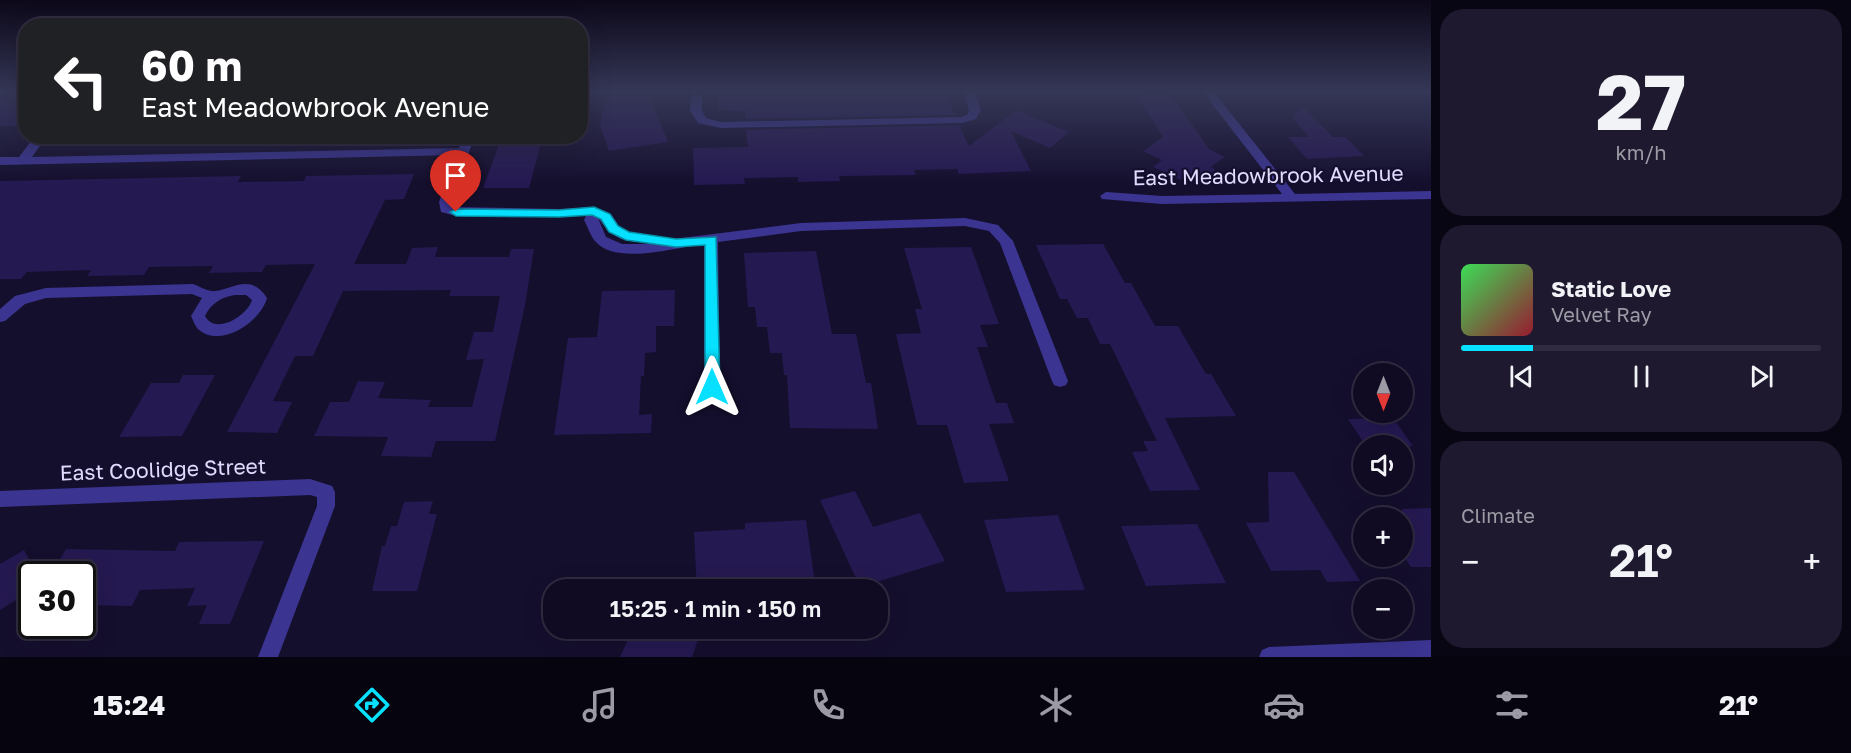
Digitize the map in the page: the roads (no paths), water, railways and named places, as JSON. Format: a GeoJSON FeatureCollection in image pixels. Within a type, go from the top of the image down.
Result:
{"type":"FeatureCollection","features":[{"type":"Feature","properties":{"kind":"street"},"geometry":{"type":"LineString","coordinates":[[705,122],[721,125],[882,122]]}},
{"type":"Feature","properties":{"kind":"street"},"geometry":{"type":"LineString","coordinates":[[1231,122],[1292,198]]}},
{"type":"Feature","properties":{"kind":"street"},"geometry":{"type":"LineString","coordinates":[[22,161],[36,144]]}},
{"type":"Feature","properties":{"kind":"street"},"geometry":{"type":"LineString","coordinates":[[466,144],[445,202],[446,209],[467,213],[594,211],[591,220],[601,240],[620,249],[655,249],[676,243],[801,227],[965,222],[993,228],[1006,241],[1060,381]]}},
{"type":"Feature","properties":{"kind":"street"},"geometry":{"type":"LineString","coordinates":[[0,161],[464,151]]}},
{"type":"Feature","properties":{"kind":"street","name":"East Meadowbrook Avenue"},"geometry":{"type":"LineString","coordinates":[[1106,196],[1135,200],[1431,195]]}},
{"type":"Feature","properties":{"kind":"street"},"geometry":{"type":"LineString","coordinates":[[711,240],[712,387]]}},
{"type":"Feature","properties":{"kind":"street"},"geometry":{"type":"LineString","coordinates":[[0,317],[20,300],[46,293],[193,289],[213,297]]}},
{"type":"Feature","properties":{"kind":"street","name":"East Coolidge Street"},"geometry":{"type":"LineString","coordinates":[[0,499],[310,487],[326,492],[326,506],[268,657]]}},
{"type":"Feature","properties":{"kind":"street"},"geometry":{"type":"LineString","coordinates":[[1269,657],[1431,651]]}}]}
